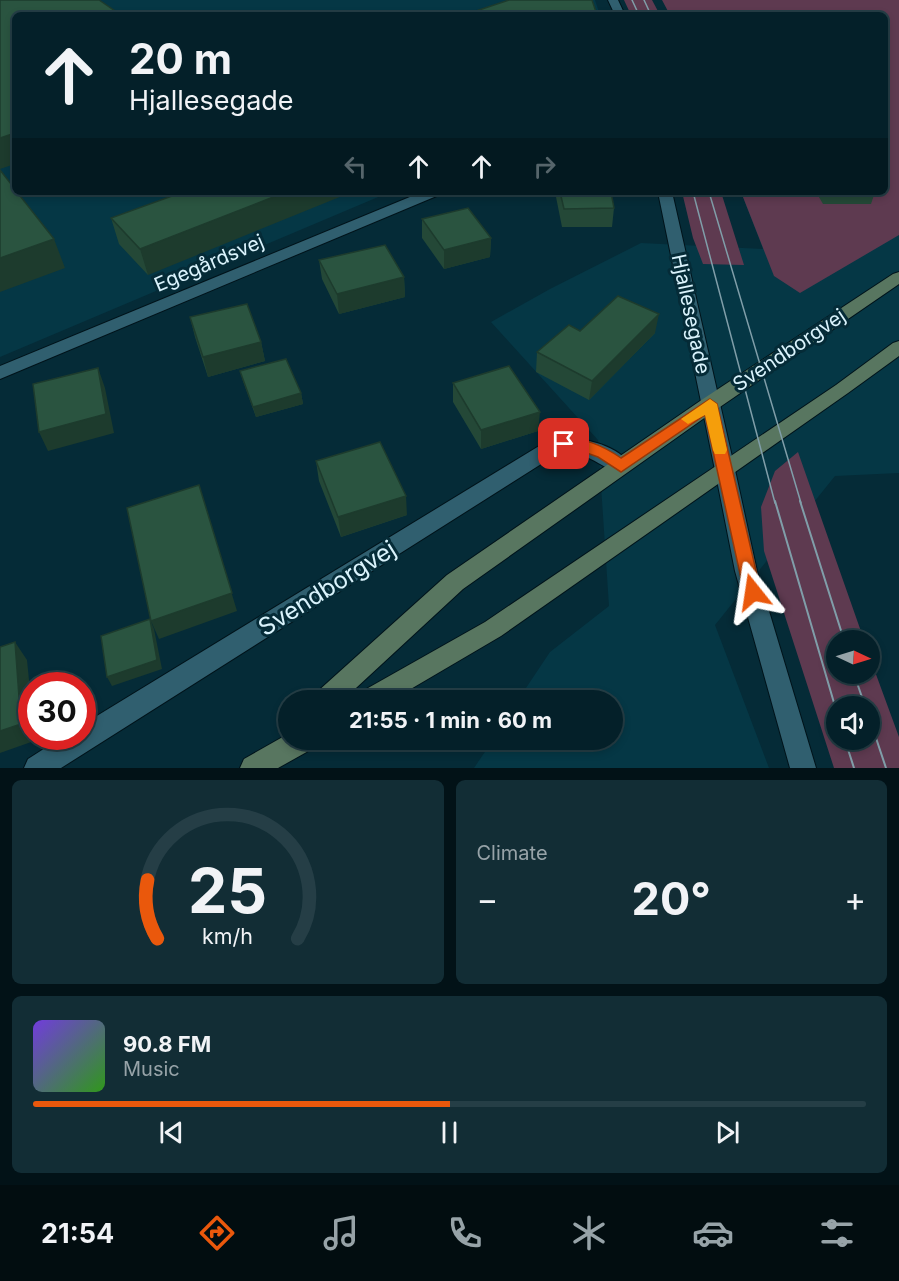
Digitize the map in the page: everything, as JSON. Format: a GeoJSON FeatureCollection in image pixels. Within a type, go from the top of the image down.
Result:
{"type":"FeatureCollection","features":[{"type":"Feature","properties":{"kind":"main road","name":"Svendborgvej"},"geometry":{"type":"LineString","coordinates":[[337,690],[455,582],[710,404],[899,277]]}},
{"type":"Feature","properties":{"kind":"main road"},"geometry":{"type":"LineString","coordinates":[[387,690],[494,629],[842,390],[899,347]]}},
{"type":"Feature","properties":{"kind":"main road"},"geometry":{"type":"LineString","coordinates":[[253,768],[278,744]]}},
{"type":"Feature","properties":{"kind":"main road"},"geometry":{"type":"LineString","coordinates":[[253,768],[285,750]]}},
{"type":"Feature","properties":{"kind":"street","name":"Egegårdsvej"},"geometry":{"type":"LineString","coordinates":[[0,373],[427,195]]}},
{"type":"Feature","properties":{"kind":"street","name":"Hjallesegade"},"geometry":{"type":"LineString","coordinates":[[666,195],[725,470]]}},
{"type":"Feature","properties":{"kind":"street","name":"Svendborgvej"},"geometry":{"type":"LineString","coordinates":[[37,768],[551,448],[564,444],[582,446],[604,453],[621,466]]}},
{"type":"Feature","properties":{"kind":"street"},"geometry":{"type":"LineString","coordinates":[[725,470],[746,570],[803,768]]}},
{"type":"Feature","properties":{"kind":"shaded area"},"geometry":{"type":"Polygon","coordinates":[[[94,0],[595,0],[599,12],[48,12],[94,0]]]}},
{"type":"Feature","properties":{"kind":"shaded area"},"geometry":{"type":"Polygon","coordinates":[[[624,0],[652,0],[658,12],[630,12],[624,0]]]}},
{"type":"Feature","properties":{"kind":"shaded area"},"geometry":{"type":"Polygon","coordinates":[[[662,0],[899,0],[899,235],[800,293],[774,276],[742,195],[888,195],[888,12],[668,12],[662,0]]]}},
{"type":"Feature","properties":{"kind":"shaded area"},"geometry":{"type":"Polygon","coordinates":[[[12,21],[12,195],[383,195],[0,357],[0,24],[12,21]]]}},
{"type":"Feature","properties":{"kind":"shaded area"},"geometry":{"type":"Polygon","coordinates":[[[899,102],[899,473],[835,476],[715,625],[769,768],[474,768],[486,750],[623,750],[623,690],[525,690],[550,652],[609,606],[598,440],[491,322],[641,243],[763,249],[742,195],[888,195],[888,173],[899,102]]]}},
{"type":"Feature","properties":{"kind":"shaded area"},"geometry":{"type":"Polygon","coordinates":[[[683,195],[722,195],[744,265],[703,264],[693,238],[683,195]]]}},
{"type":"Feature","properties":{"kind":"shaded area"},"geometry":{"type":"Polygon","coordinates":[[[798,452],[860,630],[826,630],[826,684],[880,684],[899,737],[899,768],[834,768],[828,750],[880,750],[880,696],[826,696],[826,743],[764,551],[761,507],[775,471],[798,452]]]}},
{"type":"Feature","properties":{"kind":"building"},"geometry":{"type":"Polygon","coordinates":[[[0,0],[99,0],[117,12],[12,12],[12,134],[0,138],[0,0]]]}},
{"type":"Feature","properties":{"kind":"building"},"geometry":{"type":"Polygon","coordinates":[[[509,0],[592,0],[596,12],[473,12],[509,0]]]}},
{"type":"Feature","properties":{"kind":"building"},"geometry":{"type":"Polygon","coordinates":[[[0,170],[12,185],[12,195],[19,195],[54,239],[0,258],[0,170]]]}},
{"type":"Feature","properties":{"kind":"building"},"geometry":{"type":"Polygon","coordinates":[[[175,195],[278,195],[140,249],[111,218],[175,195]]]}},
{"type":"Feature","properties":{"kind":"building"},"geometry":{"type":"Polygon","coordinates":[[[561,195],[612,195],[614,208],[564,209],[561,195]]]}},
{"type":"Feature","properties":{"kind":"building"},"geometry":{"type":"Polygon","coordinates":[[[468,208],[491,238],[444,250],[422,219],[468,208]]]}},
{"type":"Feature","properties":{"kind":"building"},"geometry":{"type":"Polygon","coordinates":[[[385,245],[404,277],[337,294],[319,260],[385,245]]]}},
{"type":"Feature","properties":{"kind":"building"},"geometry":{"type":"Polygon","coordinates":[[[618,296],[659,314],[592,381],[537,352],[569,325],[580,331],[618,296]]]}},
{"type":"Feature","properties":{"kind":"building"},"geometry":{"type":"Polygon","coordinates":[[[247,304],[261,342],[203,357],[190,317],[247,304]]]}},
{"type":"Feature","properties":{"kind":"building"},"geometry":{"type":"Polygon","coordinates":[[[286,359],[301,393],[253,407],[240,371],[286,359]]]}},
{"type":"Feature","properties":{"kind":"building"},"geometry":{"type":"Polygon","coordinates":[[[509,366],[540,412],[481,430],[453,383],[509,366]]]}},
{"type":"Feature","properties":{"kind":"building"},"geometry":{"type":"Polygon","coordinates":[[[98,368],[106,414],[39,432],[33,384],[98,368]]]}},
{"type":"Feature","properties":{"kind":"building"},"geometry":{"type":"Polygon","coordinates":[[[380,442],[406,496],[338,517],[316,461],[380,442]]]}},
{"type":"Feature","properties":{"kind":"building"},"geometry":{"type":"Polygon","coordinates":[[[199,485],[232,593],[151,621],[127,508],[199,485]]]}},
{"type":"Feature","properties":{"kind":"building"},"geometry":{"type":"Polygon","coordinates":[[[150,619],[157,660],[107,677],[101,636],[150,619]]]}},
{"type":"Feature","properties":{"kind":"building"},"geometry":{"type":"Polygon","coordinates":[[[15,642],[18,725],[0,731],[0,647],[15,642]]]}},
{"type":"Feature","properties":{"kind":"tram line"},"geometry":{"type":"LineString","coordinates":[[632,0],[638,12]]}},
{"type":"Feature","properties":{"kind":"tram line"},"geometry":{"type":"LineString","coordinates":[[644,0],[650,12]]}},
{"type":"Feature","properties":{"kind":"tram line"},"geometry":{"type":"LineString","coordinates":[[694,195],[775,503]]}},
{"type":"Feature","properties":{"kind":"tram line"},"geometry":{"type":"LineString","coordinates":[[710,195],[801,503]]}},
{"type":"Feature","properties":{"kind":"tram line"},"geometry":{"type":"LineString","coordinates":[[775,501],[832,696]]}},
{"type":"Feature","properties":{"kind":"tram line"},"geometry":{"type":"LineString","coordinates":[[800,501],[841,630]]}},
{"type":"Feature","properties":{"kind":"tram line"},"geometry":{"type":"LineString","coordinates":[[857,684],[862,696]]}},
{"type":"Feature","properties":{"kind":"tram line"},"geometry":{"type":"LineString","coordinates":[[848,750],[854,768]]}},
{"type":"Feature","properties":{"kind":"tram line"},"geometry":{"type":"LineString","coordinates":[[880,750],[886,768]]}},
{"type":"Feature","properties":{"kind":"slow traffic"},"geometry":{"type":"LineString","coordinates":[[688,419],[710,404],[720,450]]}},
{"type":"Feature","properties":{"kind":"route"},"geometry":{"type":"LineString","coordinates":[[564,444],[582,446],[604,453],[621,466],[710,404],[746,570],[753,592]]}}]}
